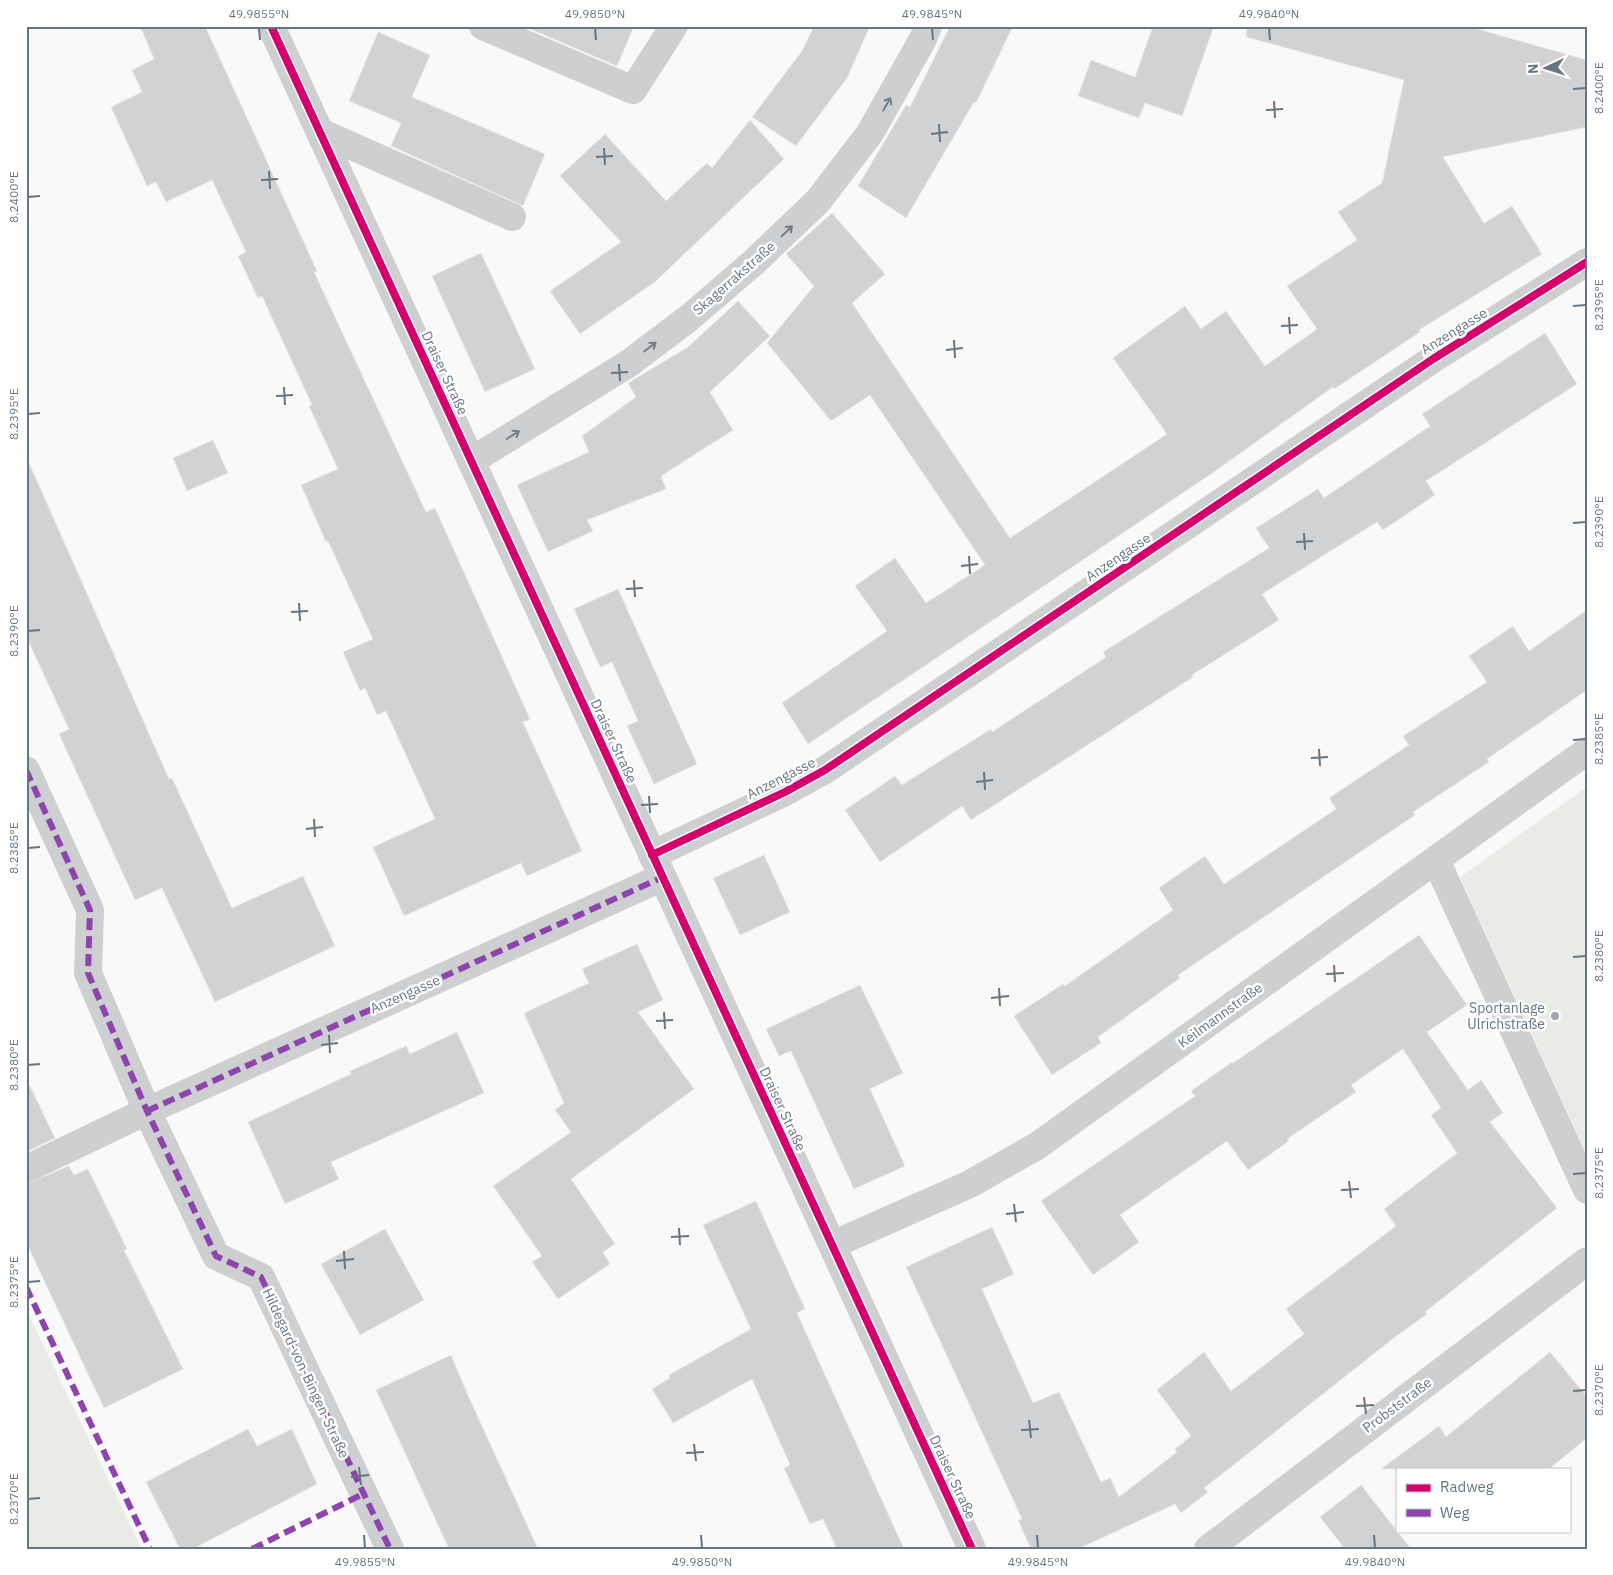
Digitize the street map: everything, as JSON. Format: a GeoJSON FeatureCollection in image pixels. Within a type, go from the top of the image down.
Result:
{"type":"FeatureCollection","features":[{"type":"Feature","properties":{"kind":"street","name":"Draiser Straße"},"geometry":{"type":"LineString","coordinates":[[271,26],[972,1549]]}},
{"type":"Feature","properties":{"kind":"street"},"geometry":{"type":"LineString","coordinates":[[483,26],[633,90],[674,26]]}},
{"type":"Feature","properties":{"kind":"street","name":"Skagerrakstraße"},"geometry":{"type":"LineString","coordinates":[[471,461],[628,364],[689,318],[797,222],[818,201],[870,133],[923,39],[928,26]]}},
{"type":"Feature","properties":{"kind":"street"},"geometry":{"type":"LineString","coordinates":[[320,132],[512,217]]}},
{"type":"Feature","properties":{"kind":"street","name":"Anzengasse"},"geometry":{"type":"LineString","coordinates":[[26,1169],[658,866],[825,770],[1433,359],[1587,262]]}},
{"type":"Feature","properties":{"kind":"street","name":"Keilmannstraße"},"geometry":{"type":"LineString","coordinates":[[832,1245],[970,1184],[1037,1146],[1587,751]]}},
{"type":"Feature","properties":{"kind":"street","name":"Hildegard-von-Bingen-Straße"},"geometry":{"type":"LineString","coordinates":[[26,770],[90,910],[88,973],[147,1110],[216,1256],[260,1277],[390,1549]]}},
{"type":"Feature","properties":{"kind":"street"},"geometry":{"type":"LineString","coordinates":[[1436,860],[1587,1190]]}},
{"type":"Feature","properties":{"kind":"street","name":"Probststraße"},"geometry":{"type":"LineString","coordinates":[[1208,1549],[1587,1261]]}},
{"type":"Feature","properties":{"kind":"shaded area","name":"Sportanlage Ulrichstraße"},"geometry":{"type":"Polygon","coordinates":[[[1587,787],[1587,1155],[1460,877],[1587,787]]]}},
{"type":"Feature","properties":{"kind":"shaded area"},"geometry":{"type":"Polygon","coordinates":[[[26,1309],[142,1549],[26,1549],[26,1309]]]}},
{"type":"Feature","properties":{"kind":"building"},"geometry":{"type":"Polygon","coordinates":[[[140,26],[205,26],[317,271],[314,272],[426,512],[435,508],[530,719],[523,722],[582,851],[527,876],[521,863],[404,916],[373,847],[435,819],[386,711],[377,715],[365,688],[360,691],[343,652],[373,639],[301,485],[338,469],[309,406],[312,405],[262,296],[258,298],[238,256],[246,252],[212,180],[166,202],[156,182],[147,186],[111,107],[142,92],[132,70],[154,59],[140,26]]]}},
{"type":"Feature","properties":{"kind":"building"},"geometry":{"type":"Polygon","coordinates":[[[523,26],[634,26],[617,66],[523,26]]]}},
{"type":"Feature","properties":{"kind":"building"},"geometry":{"type":"Polygon","coordinates":[[[814,26],[870,26],[847,78],[796,146],[752,117],[802,51],[814,26]]]}},
{"type":"Feature","properties":{"kind":"building"},"geometry":{"type":"Polygon","coordinates":[[[950,26],[1013,26],[976,103],[974,102],[906,218],[858,186],[906,105],[910,107],[950,26]]]}},
{"type":"Feature","properties":{"kind":"building"},"geometry":{"type":"Polygon","coordinates":[[[1153,26],[1214,26],[1182,116],[1145,103],[1139,118],[1078,96],[1091,60],[1135,77],[1153,26]]]}},
{"type":"Feature","properties":{"kind":"building"},"geometry":{"type":"Polygon","coordinates":[[[1247,26],[1467,26],[1587,60],[1587,127],[1443,157],[1484,223],[1512,206],[1542,254],[1419,330],[1420,332],[1334,389],[1333,387],[1211,474],[808,744],[782,703],[887,631],[855,586],[895,558],[926,603],[985,565],[870,395],[831,421],[767,343],[814,286],[786,254],[832,213],[885,274],[852,303],[1010,538],[1167,434],[1113,358],[1185,306],[1201,329],[1226,311],[1265,366],[1317,329],[1287,286],[1357,240],[1338,212],[1382,183],[1404,80],[1246,37],[1247,26]]]}},
{"type":"Feature","properties":{"kind":"building"},"geometry":{"type":"Polygon","coordinates":[[[378,32],[430,55],[412,97],[545,154],[523,206],[391,146],[401,123],[349,101],[378,32]]]}},
{"type":"Feature","properties":{"kind":"building"},"geometry":{"type":"Polygon","coordinates":[[[750,120],[784,159],[656,281],[580,334],[550,291],[621,242],[560,176],[605,134],[666,201],[707,163],[712,168],[750,120]]]}},
{"type":"Feature","properties":{"kind":"building"},"geometry":{"type":"Polygon","coordinates":[[[481,253],[535,369],[485,392],[432,276],[481,253]]]}},
{"type":"Feature","properties":{"kind":"building"},"geometry":{"type":"Polygon","coordinates":[[[738,301],[770,336],[710,392],[733,430],[661,476],[666,489],[587,520],[593,531],[548,552],[517,485],[589,452],[582,436],[636,397],[628,383],[688,347],[738,301]]]}},
{"type":"Feature","properties":{"kind":"building"},"geometry":{"type":"Polygon","coordinates":[[[1545,333],[1577,384],[1426,481],[1435,495],[1383,530],[1377,522],[1262,594],[1279,620],[971,820],[962,806],[880,862],[845,810],[895,776],[902,785],[991,729],[992,732],[1106,657],[1103,652],[1269,548],[1256,528],[1318,489],[1324,498],[1430,426],[1422,414],[1545,333]]]}},
{"type":"Feature","properties":{"kind":"building"},"geometry":{"type":"Polygon","coordinates":[[[213,440],[228,473],[187,491],[173,458],[213,440]]]}},
{"type":"Feature","properties":{"kind":"building"},"geometry":{"type":"Polygon","coordinates":[[[26,456],[169,779],[172,778],[232,908],[303,876],[335,946],[215,1002],[162,888],[135,900],[59,734],[69,729],[26,636],[26,456]]]}},
{"type":"Feature","properties":{"kind":"building"},"geometry":{"type":"Polygon","coordinates":[[[618,589],[697,764],[654,784],[627,726],[638,721],[612,662],[600,667],[574,609],[618,589]]]}},
{"type":"Feature","properties":{"kind":"building"},"geometry":{"type":"Polygon","coordinates":[[[1587,610],[1587,690],[1487,759],[1489,762],[1413,812],[1415,815],[1178,975],[1180,978],[1098,1037],[1101,1043],[1052,1075],[1014,1016],[1063,984],[1065,986],[1173,910],[1159,888],[1205,856],[1224,884],[1336,809],[1329,798],[1409,745],[1403,736],[1487,682],[1469,656],[1513,626],[1529,651],[1587,610]]]}},
{"type":"Feature","properties":{"kind":"building"},"geometry":{"type":"Polygon","coordinates":[[[764,855],[790,912],[740,935],[713,878],[764,855]]]}},
{"type":"Feature","properties":{"kind":"building"},"geometry":{"type":"Polygon","coordinates":[[[1419,935],[1467,1005],[1427,1032],[1468,1090],[1481,1080],[1503,1113],[1490,1122],[1557,1208],[1425,1312],[1427,1314],[1395,1337],[1204,1488],[1208,1492],[1181,1513],[1175,1504],[1078,1549],[1031,1549],[1018,1520],[1022,1519],[906,1267],[992,1227],[1014,1274],[982,1289],[1033,1403],[1059,1392],[1101,1482],[1110,1478],[1119,1497],[1177,1452],[1175,1449],[1191,1436],[1157,1390],[1204,1352],[1231,1391],[1304,1334],[1286,1309],[1396,1226],[1384,1209],[1457,1153],[1431,1115],[1441,1108],[1403,1049],[1351,1085],[1356,1092],[1287,1139],[1289,1141],[1248,1170],[1227,1141],[1120,1215],[1139,1242],[1093,1275],[1041,1201],[1195,1096],[1191,1091],[1232,1062],[1419,935]]]}},
{"type":"Feature","properties":{"kind":"building"},"geometry":{"type":"Polygon","coordinates":[[[637,944],[663,1000],[638,1012],[694,1089],[571,1179],[615,1244],[603,1252],[610,1264],[558,1299],[532,1262],[542,1256],[493,1186],[571,1132],[555,1110],[564,1103],[524,1013],[589,983],[582,969],[637,944]]]}},
{"type":"Feature","properties":{"kind":"building"},"geometry":{"type":"Polygon","coordinates":[[[860,985],[903,1073],[870,1089],[905,1166],[854,1189],[791,1051],[779,1056],[766,1029],[860,985]]]}},
{"type":"Feature","properties":{"kind":"building"},"geometry":{"type":"Polygon","coordinates":[[[457,1032],[484,1093],[331,1162],[339,1179],[285,1204],[248,1122],[351,1074],[350,1071],[406,1046],[410,1054],[457,1032]]]}},
{"type":"Feature","properties":{"kind":"building"},"geometry":{"type":"Polygon","coordinates":[[[26,1078],[55,1138],[26,1152],[26,1078]]]}},
{"type":"Feature","properties":{"kind":"building"},"geometry":{"type":"Polygon","coordinates":[[[69,1166],[74,1175],[88,1169],[127,1249],[124,1250],[183,1369],[104,1408],[26,1242],[26,1184],[69,1166]]]}},
{"type":"Feature","properties":{"kind":"building"},"geometry":{"type":"Polygon","coordinates":[[[756,1201],[805,1309],[797,1313],[904,1549],[837,1549],[823,1519],[810,1524],[784,1468],[790,1465],[752,1379],[673,1423],[652,1389],[670,1378],[669,1375],[751,1329],[703,1225],[756,1201]]]}},
{"type":"Feature","properties":{"kind":"building"},"geometry":{"type":"Polygon","coordinates":[[[385,1229],[424,1300],[360,1335],[321,1264],[385,1229]]]}},
{"type":"Feature","properties":{"kind":"building"},"geometry":{"type":"Polygon","coordinates":[[[1550,1352],[1587,1397],[1587,1438],[1550,1468],[1381,1469],[1439,1426],[1446,1437],[1550,1352]]]}},
{"type":"Feature","properties":{"kind":"building"},"geometry":{"type":"Polygon","coordinates":[[[451,1355],[538,1549],[449,1549],[376,1390],[451,1355]]]}},
{"type":"Feature","properties":{"kind":"building"},"geometry":{"type":"Polygon","coordinates":[[[248,1429],[257,1446],[292,1429],[317,1484],[193,1549],[180,1549],[146,1482],[248,1429]]]}},
{"type":"Feature","properties":{"kind":"building"},"geometry":{"type":"Polygon","coordinates":[[[1361,1485],[1411,1549],[1345,1549],[1320,1517],[1361,1485]]]}},
{"type":"Feature","properties":{"kind":"marked path"},"geometry":{"type":"LineString","coordinates":[[26,770],[90,910],[88,973],[147,1111],[216,1256],[261,1277],[390,1549]]}},
{"type":"Feature","properties":{"kind":"marked path"},"geometry":{"type":"LineString","coordinates":[[147,1111],[663,877]]}},
{"type":"Feature","properties":{"kind":"marked path"},"geometry":{"type":"LineString","coordinates":[[26,1287],[150,1549]]}},
{"type":"Feature","properties":{"kind":"marked path"},"geometry":{"type":"LineString","coordinates":[[252,1549],[363,1494]]}},
{"type":"Feature","properties":{"kind":"cycle path"},"geometry":{"type":"LineString","coordinates":[[271,26],[972,1549]]}},
{"type":"Feature","properties":{"kind":"cycle path"},"geometry":{"type":"LineString","coordinates":[[652,855],[785,792],[825,770],[1433,359],[1587,262]]}},
{"type":"Feature","properties":{"kind":"place","name":"Sportanlage Ulrichstraße"},"geometry":{"type":"Point","coordinates":[1555,1016]}}]}
